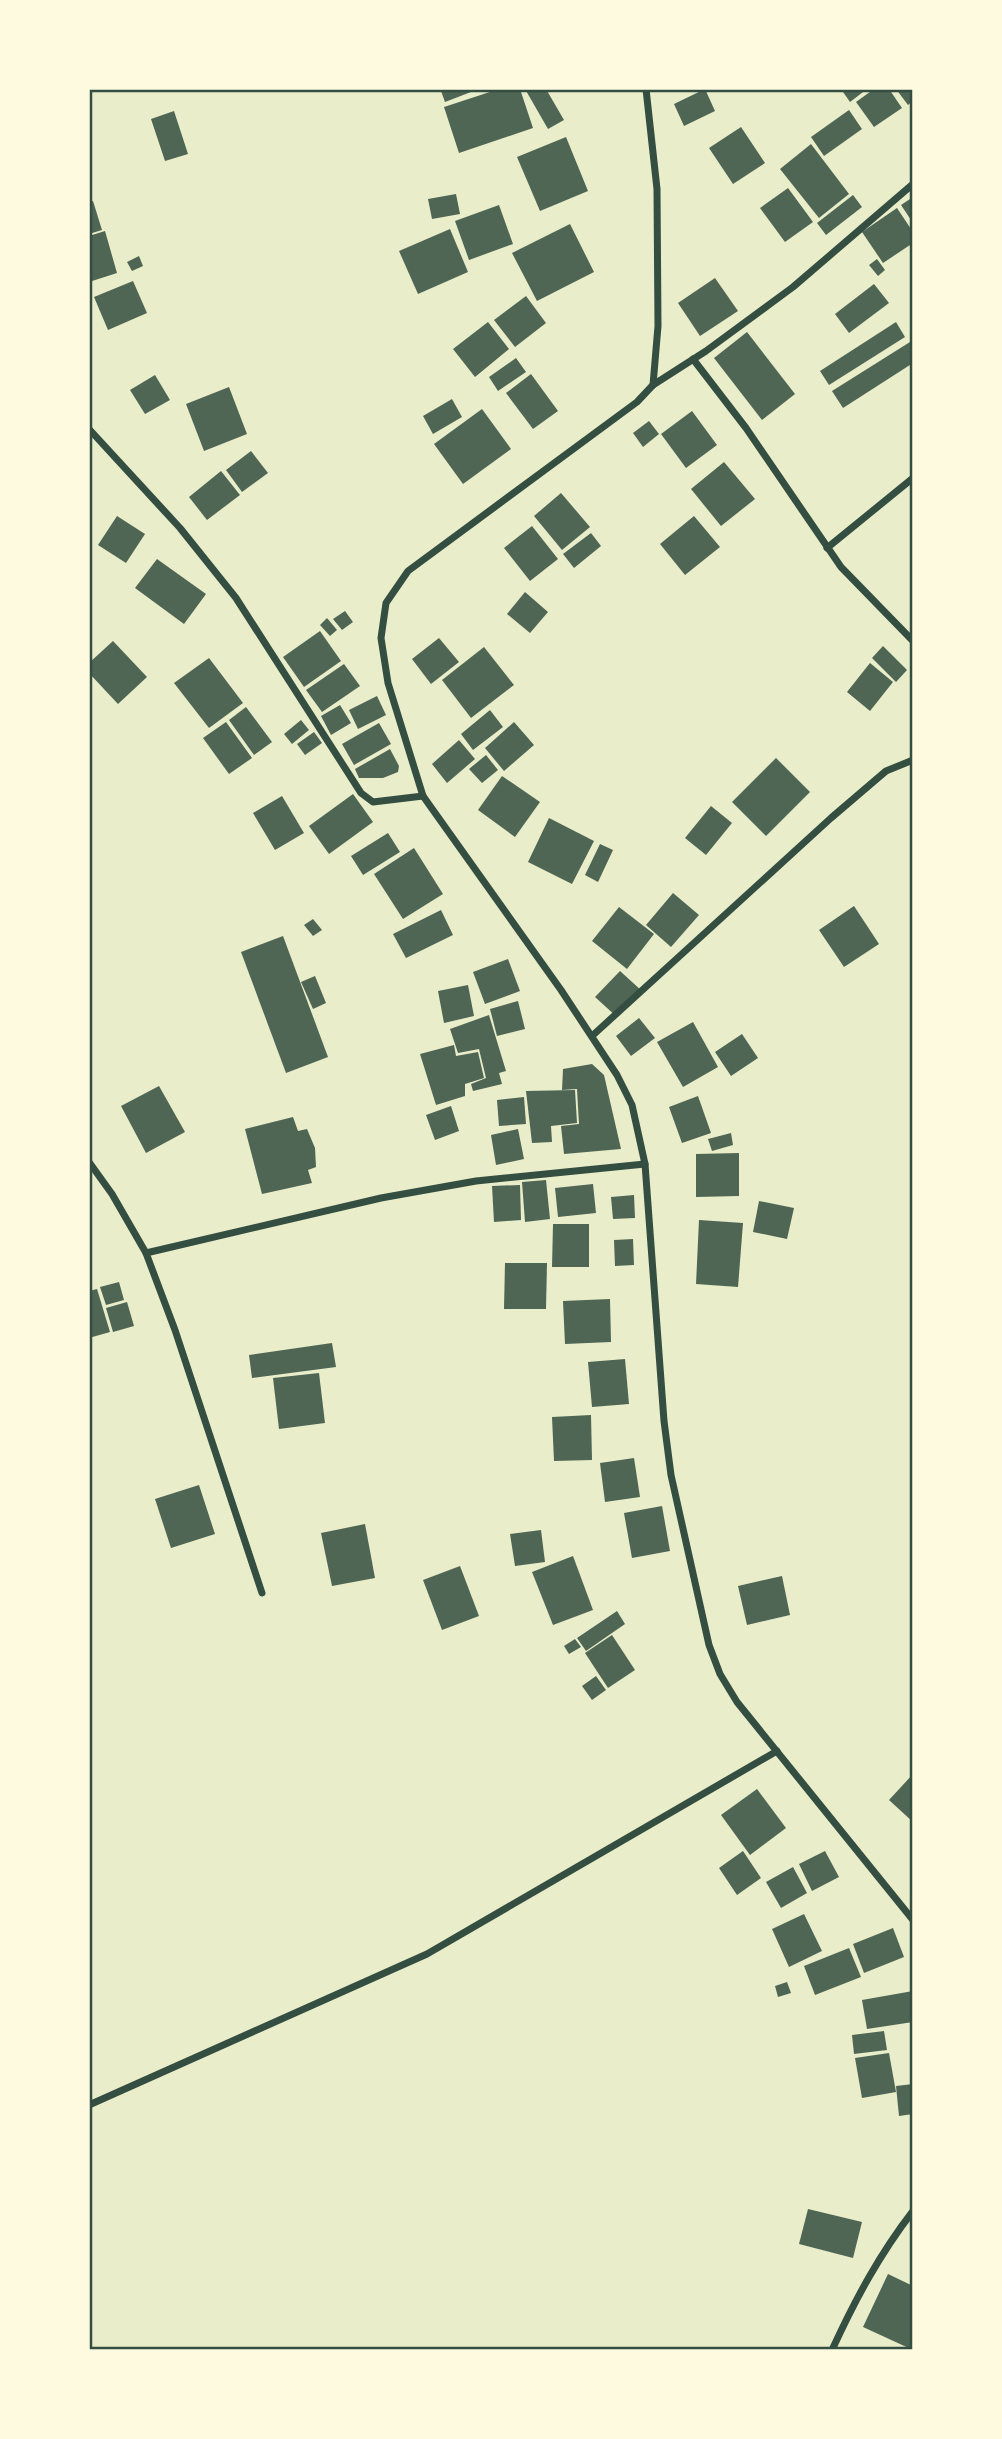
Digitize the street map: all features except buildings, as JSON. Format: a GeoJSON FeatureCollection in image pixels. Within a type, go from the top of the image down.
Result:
{"type":"FeatureCollection","features":[{"type":"Feature","properties":{"kind":"street"},"geometry":{"type":"LineString","coordinates":[[646,89],[657,189],[658,326],[653,385]]}},
{"type":"Feature","properties":{"kind":"street"},"geometry":{"type":"LineString","coordinates":[[913,184],[793,287],[653,385],[637,402],[408,571],[386,603],[381,638],[388,683],[423,796],[592,1036],[632,1105],[645,1164],[664,1421],[671,1475],[703,1619],[720,1674],[737,1702],[913,1920]]}},
{"type":"Feature","properties":{"kind":"street"},"geometry":{"type":"LineString","coordinates":[[693,359],[746,428],[827,548],[871,600],[913,641]]}},
{"type":"Feature","properties":{"kind":"street"},"geometry":{"type":"LineString","coordinates":[[89,429],[180,528],[236,598],[360,793],[373,802],[423,796]]}},
{"type":"Feature","properties":{"kind":"street"},"geometry":{"type":"LineString","coordinates":[[827,548],[913,478]]}},
{"type":"Feature","properties":{"kind":"street"},"geometry":{"type":"LineString","coordinates":[[592,1036],[831,818],[886,771],[913,760]]}},
{"type":"Feature","properties":{"kind":"street"},"geometry":{"type":"LineString","coordinates":[[89,1162],[146,1253],[175,1330],[262,1593]]}},
{"type":"Feature","properties":{"kind":"street"},"geometry":{"type":"LineString","coordinates":[[146,1253],[381,1198],[476,1181],[645,1164]]}},
{"type":"Feature","properties":{"kind":"street"},"geometry":{"type":"LineString","coordinates":[[89,2105],[427,1954],[777,1751]]}},
{"type":"Feature","properties":{"kind":"street"},"geometry":{"type":"LineString","coordinates":[[832,2350],[863,2283],[885,2247],[913,2211]]}}]}
